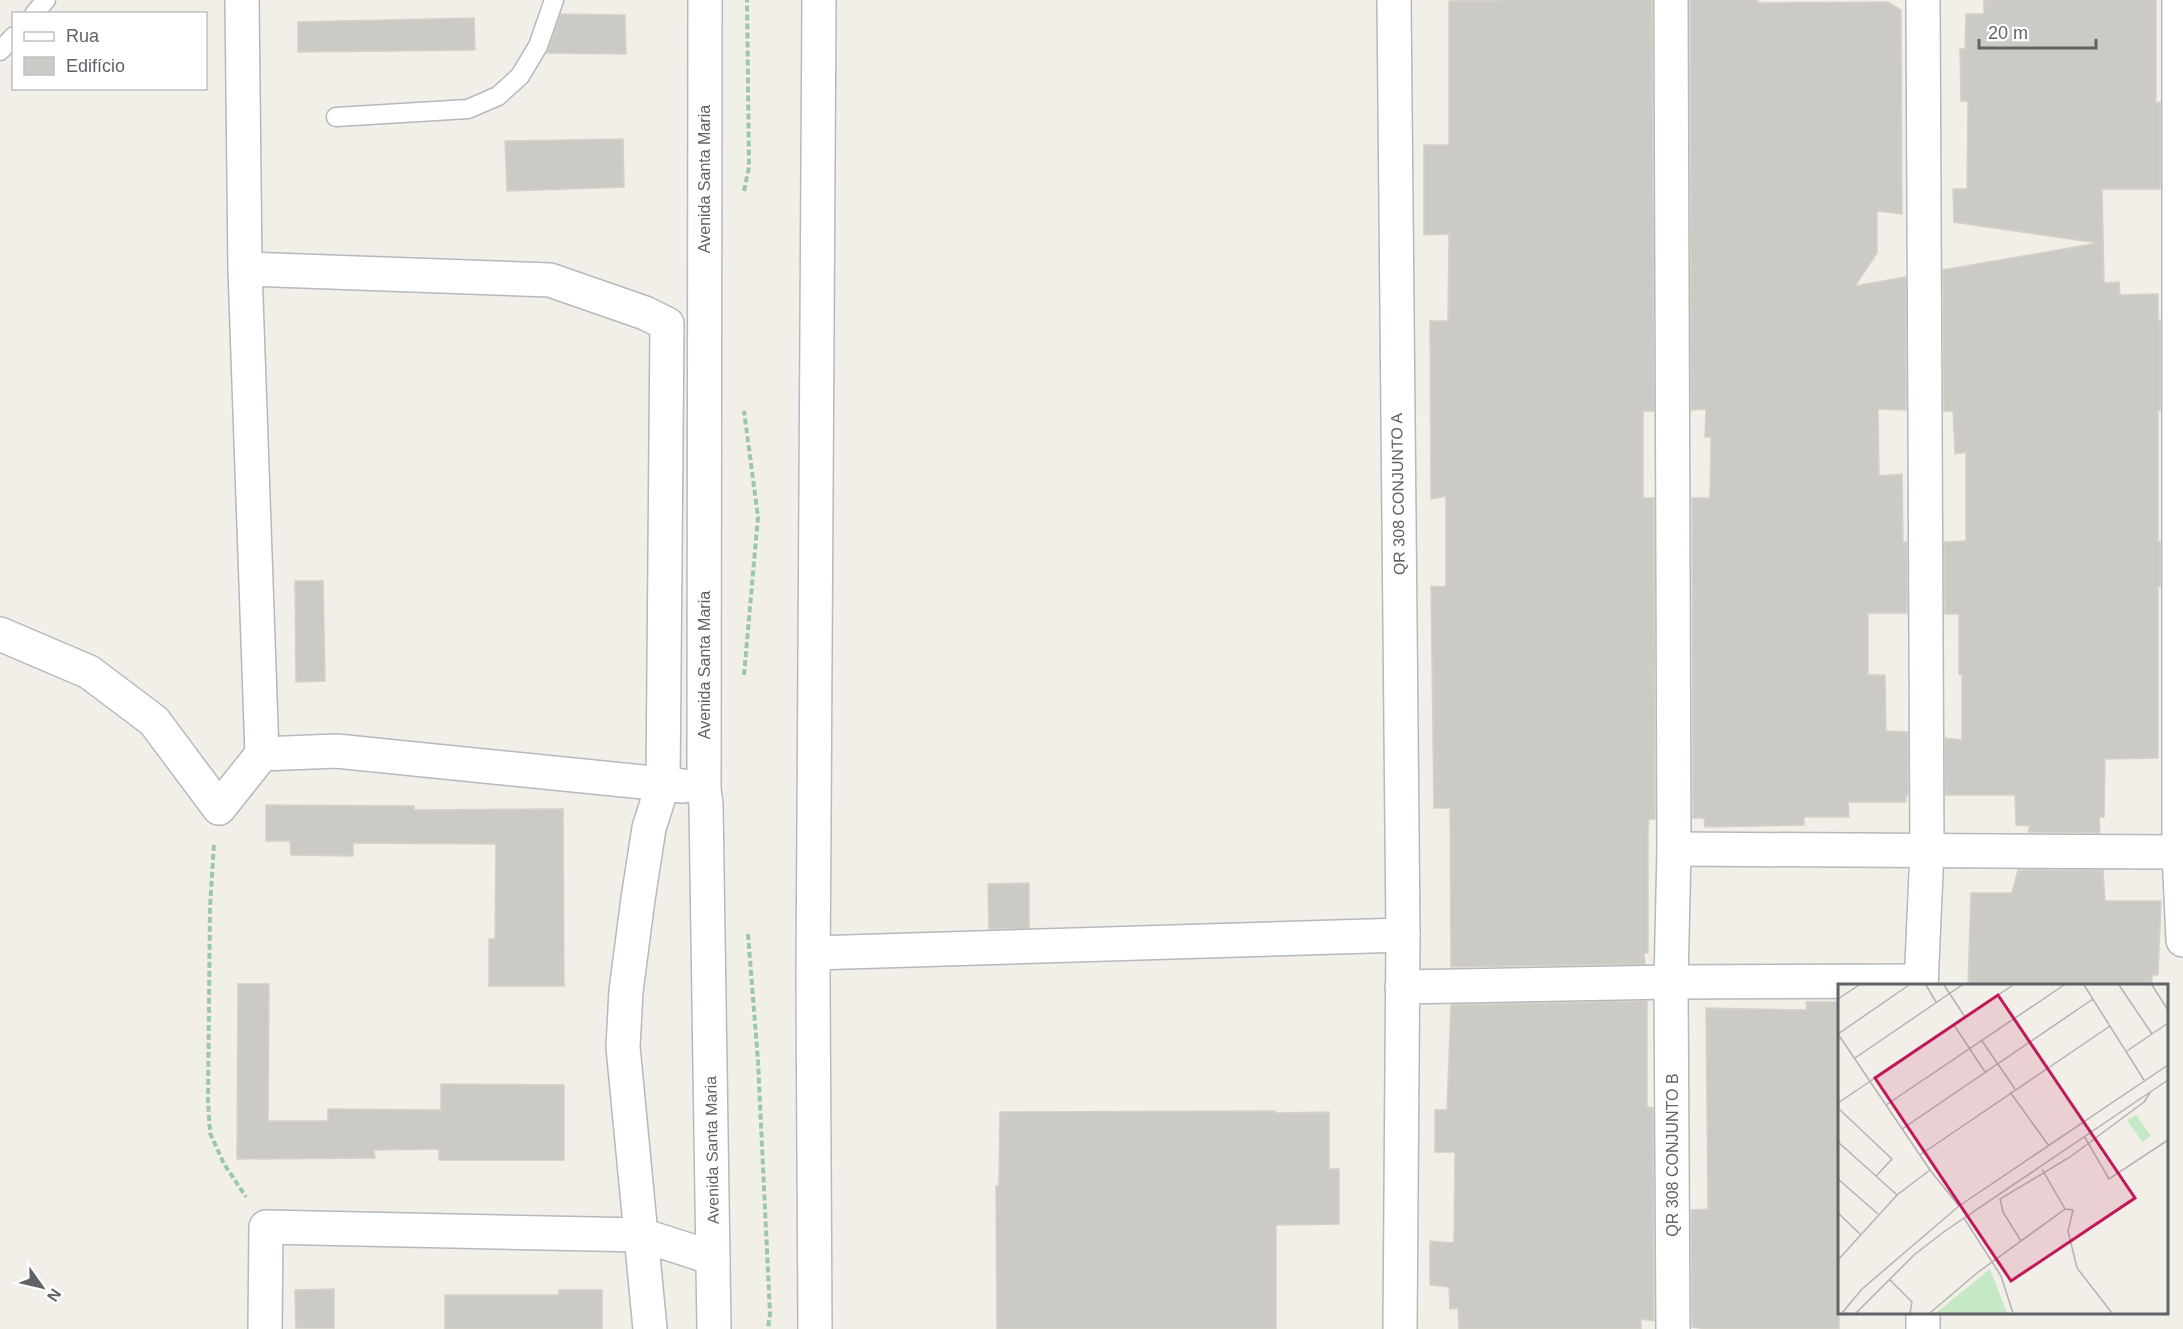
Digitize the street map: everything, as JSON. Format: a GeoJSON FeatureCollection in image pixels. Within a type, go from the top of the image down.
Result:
{"type":"FeatureCollection","features":[{"type":"Feature","properties":{"kind":"street"},"geometry":{"type":"LineString","coordinates":[[0,634],[88,672],[154,722],[219,808],[262,754],[245,269],[242,0]]}},
{"type":"Feature","properties":{"kind":"street","name":"Avenida Santa Maria"},"geometry":{"type":"LineString","coordinates":[[705,0],[704,789],[714,1329]]}},
{"type":"Feature","properties":{"kind":"street"},"geometry":{"type":"LineString","coordinates":[[815,1329],[814,953],[819,0]]}},
{"type":"Feature","properties":{"kind":"street","name":"QR 308 CONJUNTO A"},"geometry":{"type":"LineString","coordinates":[[1394,0],[1402,987]]}},
{"type":"Feature","properties":{"kind":"street","name":"QR 308 CONJUNTO B"},"geometry":{"type":"LineString","coordinates":[[1671,0],[1674,849],[1671,981],[1672,1329]]}},
{"type":"Feature","properties":{"kind":"street"},"geometry":{"type":"LineString","coordinates":[[1400,1329],[1402,987],[1671,981],[1921,983],[1927,850],[1923,0]]}},
{"type":"Feature","properties":{"kind":"street"},"geometry":{"type":"LineString","coordinates":[[2179,0],[2179,852],[2183,940]]}},
{"type":"Feature","properties":{"kind":"street"},"geometry":{"type":"LineString","coordinates":[[245,269],[550,280],[634,309],[667,324],[663,784],[649,828],[626,991],[623,1047],[650,1329]]}},
{"type":"Feature","properties":{"kind":"street"},"geometry":{"type":"LineString","coordinates":[[262,754],[336,751],[704,789]]}},
{"type":"Feature","properties":{"kind":"street"},"geometry":{"type":"LineString","coordinates":[[1674,849],[2179,852]]}},
{"type":"Feature","properties":{"kind":"street"},"geometry":{"type":"LineString","coordinates":[[814,953],[1402,935]]}},
{"type":"Feature","properties":{"kind":"street"},"geometry":{"type":"LineString","coordinates":[[266,1329],[266,1227],[642,1235],[713,1258]]}},
{"type":"Feature","properties":{"kind":"lane"},"geometry":{"type":"LineString","coordinates":[[36,12],[46,0]]}},
{"type":"Feature","properties":{"kind":"lane"},"geometry":{"type":"LineString","coordinates":[[336,117],[468,109],[498,96],[520,76],[538,46],[554,0]]}},
{"type":"Feature","properties":{"kind":"lane"},"geometry":{"type":"LineString","coordinates":[[0,51],[12,38]]}},
{"type":"Feature","properties":{"kind":"lane"},"geometry":{"type":"LineString","coordinates":[[667,324],[704,344]]}},
{"type":"Feature","properties":{"kind":"path"},"geometry":{"type":"LineString","coordinates":[[742,200],[749,167],[747,0]]}},
{"type":"Feature","properties":{"kind":"path"},"geometry":{"type":"LineString","coordinates":[[743,402],[758,517],[743,680]]}},
{"type":"Feature","properties":{"kind":"path"},"geometry":{"type":"LineString","coordinates":[[219,808],[210,907],[208,1101],[210,1133],[224,1164],[266,1227]]}},
{"type":"Feature","properties":{"kind":"path"},"geometry":{"type":"LineString","coordinates":[[747,923],[758,1072],[770,1314],[768,1329]]}},
{"type":"Feature","properties":{"kind":"building"},"geometry":{"type":"Polygon","coordinates":[[[1652,0],[1654,411],[1643,411],[1643,498],[1654,498],[1655,819],[1649,819],[1648,828],[1648,953],[1644,953],[1645,964],[1451,967],[1450,808],[1434,808],[1431,586],[1446,587],[1446,496],[1431,499],[1430,321],[1448,321],[1449,234],[1424,235],[1424,145],[1449,145],[1449,1],[1652,0]]]}},
{"type":"Feature","properties":{"kind":"building"},"geometry":{"type":"Polygon","coordinates":[[[1690,0],[1758,0],[1758,3],[1888,2],[1901,10],[1902,214],[1877,211],[1877,253],[1855,286],[1906,277],[1906,410],[1878,409],[1879,476],[1902,474],[1903,542],[1907,542],[1907,613],[1868,613],[1868,675],[1885,675],[1886,731],[1908,732],[1908,795],[1906,795],[1906,802],[1848,802],[1849,817],[1804,817],[1804,825],[1705,827],[1704,818],[1693,818],[1692,498],[1710,498],[1711,437],[1705,437],[1706,409],[1691,410],[1690,0]]]}},
{"type":"Feature","properties":{"kind":"building"},"geometry":{"type":"Polygon","coordinates":[[[1984,0],[2156,0],[2156,103],[2160,102],[2160,189],[2102,189],[2104,283],[2119,282],[2120,295],[2158,294],[2158,320],[2160,320],[2158,542],[2160,542],[2160,586],[2158,586],[2158,758],[2105,759],[2104,817],[2099,817],[2100,833],[2028,832],[2030,826],[2016,825],[2015,795],[1945,795],[1945,738],[1962,740],[1962,674],[1959,674],[1959,614],[1945,614],[1944,542],[1966,541],[1966,452],[1955,454],[1953,411],[1944,411],[1943,270],[2098,243],[1954,222],[1953,189],[1967,189],[1968,101],[1961,101],[1960,49],[1965,49],[1966,14],[1984,14],[1984,0]]]}},
{"type":"Feature","properties":{"kind":"building"},"geometry":{"type":"Polygon","coordinates":[[[561,14],[625,15],[626,54],[547,53],[561,14]]]}},
{"type":"Feature","properties":{"kind":"building"},"geometry":{"type":"Polygon","coordinates":[[[474,18],[475,50],[298,52],[298,22],[474,18]]]}},
{"type":"Feature","properties":{"kind":"building"},"geometry":{"type":"Polygon","coordinates":[[[623,139],[624,187],[507,191],[505,141],[623,139]]]}},
{"type":"Feature","properties":{"kind":"building"},"geometry":{"type":"Polygon","coordinates":[[[295,581],[323,581],[325,681],[296,682],[295,581]]]}},
{"type":"Feature","properties":{"kind":"building"},"geometry":{"type":"Polygon","coordinates":[[[266,805],[414,806],[414,810],[563,809],[564,986],[489,986],[489,939],[495,939],[496,844],[353,843],[353,856],[291,855],[290,841],[266,841],[266,805]]]}},
{"type":"Feature","properties":{"kind":"building"},"geometry":{"type":"Polygon","coordinates":[[[2018,870],[2103,870],[2105,901],[2161,901],[2158,975],[2152,975],[2152,984],[1968,984],[1971,893],[2012,893],[2018,870]]]}},
{"type":"Feature","properties":{"kind":"building"},"geometry":{"type":"Polygon","coordinates":[[[1029,883],[1029,928],[989,929],[988,884],[1029,883]]]}},
{"type":"Feature","properties":{"kind":"building"},"geometry":{"type":"Polygon","coordinates":[[[238,984],[269,984],[268,1121],[328,1121],[328,1109],[441,1110],[441,1084],[564,1085],[564,1160],[439,1160],[439,1149],[374,1150],[375,1158],[237,1159],[238,984]]]}},
{"type":"Feature","properties":{"kind":"building"},"geometry":{"type":"Polygon","coordinates":[[[1647,1001],[1647,1107],[1653,1108],[1654,1321],[1641,1319],[1641,1329],[1459,1329],[1458,1308],[1450,1309],[1449,1287],[1430,1285],[1430,1241],[1454,1243],[1455,1152],[1435,1152],[1435,1110],[1447,1110],[1451,1005],[1647,1001]]]}},
{"type":"Feature","properties":{"kind":"building"},"geometry":{"type":"Polygon","coordinates":[[[1806,1002],[1838,1002],[1839,1329],[1692,1327],[1691,1210],[1708,1209],[1706,1008],[1807,1010],[1806,1002]]]}},
{"type":"Feature","properties":{"kind":"building"},"geometry":{"type":"Polygon","coordinates":[[[1275,1111],[1275,1113],[1329,1112],[1329,1169],[1339,1169],[1339,1224],[1276,1225],[1276,1329],[997,1329],[996,1186],[999,1186],[1000,1112],[1275,1111]]]}},
{"type":"Feature","properties":{"kind":"building"},"geometry":{"type":"Polygon","coordinates":[[[334,1289],[334,1328],[296,1328],[295,1290],[334,1289]]]}},
{"type":"Feature","properties":{"kind":"building"},"geometry":{"type":"Polygon","coordinates":[[[559,1290],[602,1290],[602,1329],[445,1329],[445,1295],[559,1295],[559,1290]]]}}]}
